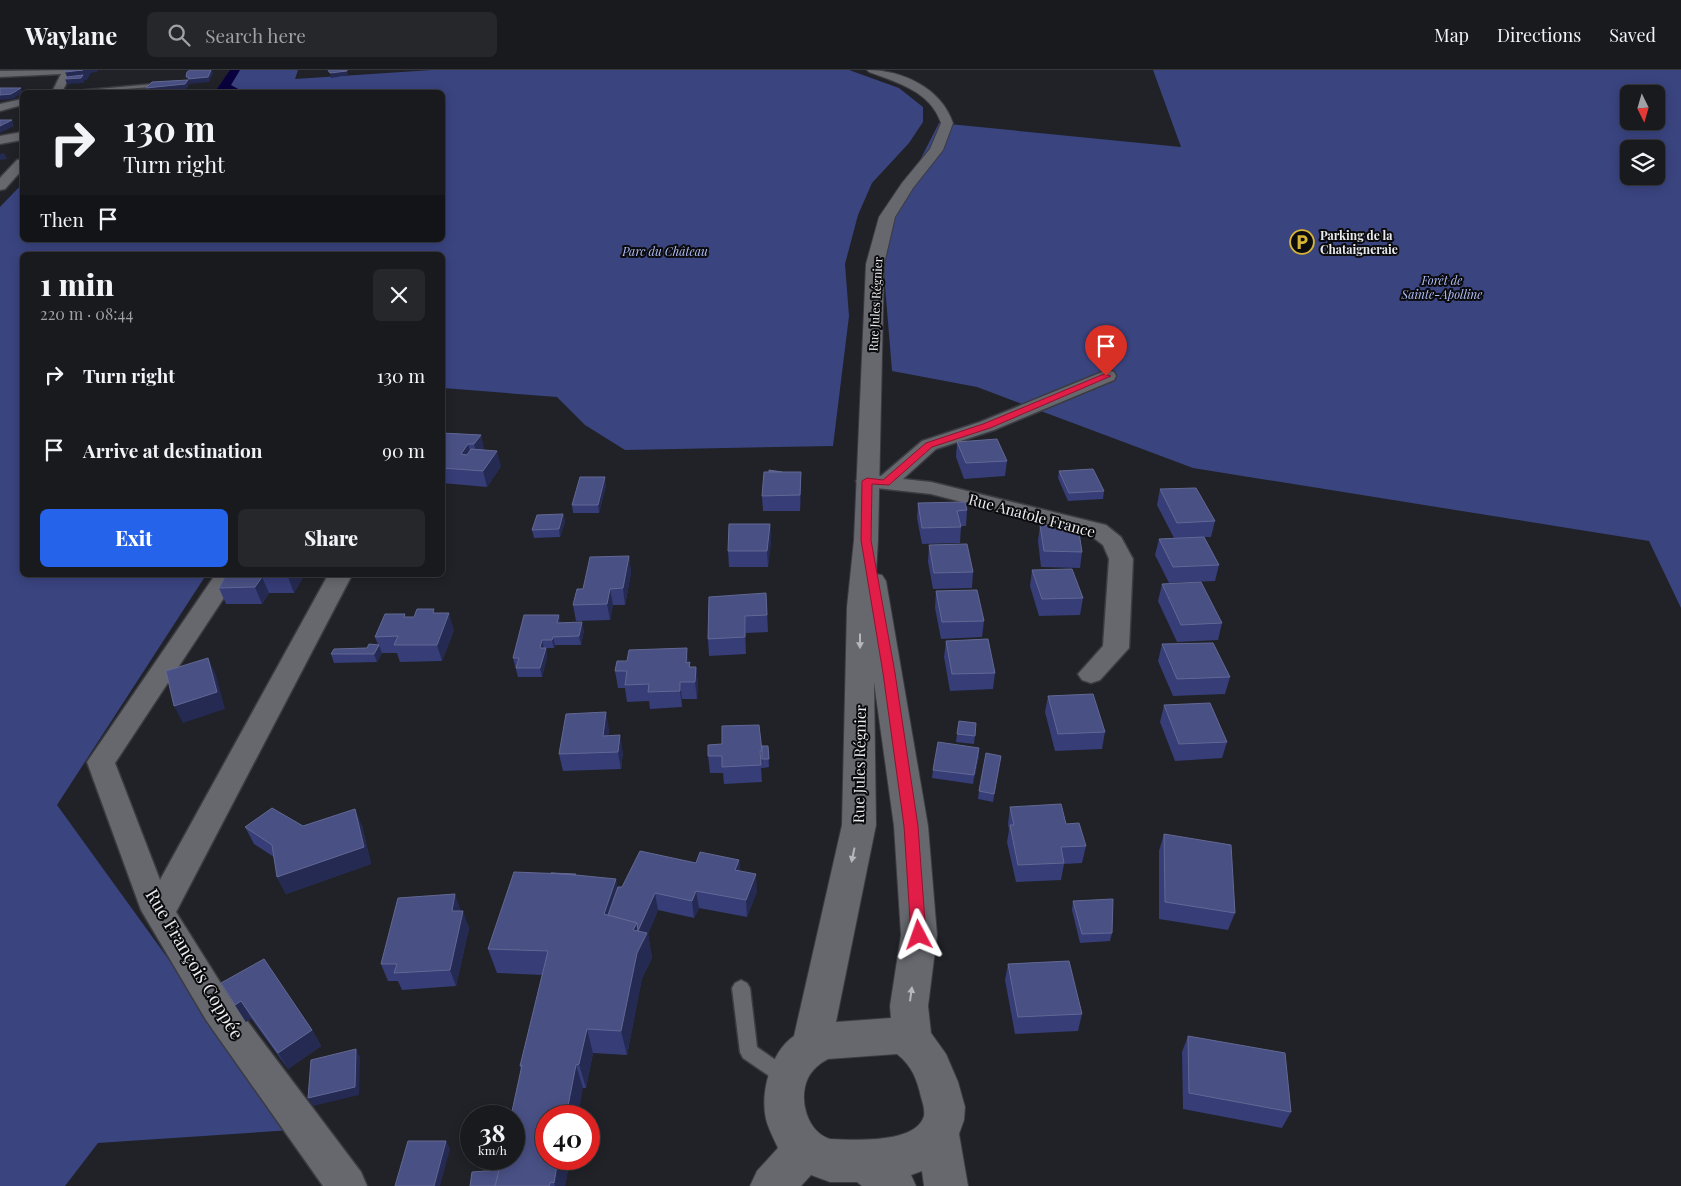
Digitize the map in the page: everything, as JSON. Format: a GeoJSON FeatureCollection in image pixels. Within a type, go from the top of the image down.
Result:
{"type":"FeatureCollection","features":[{"type":"Feature","properties":{"kind":"street"},"geometry":{"type":"LineString","coordinates":[[0,74],[68,70],[58,90]]}},
{"type":"Feature","properties":{"kind":"street","name":"Rue Jules Régnier"},"geometry":{"type":"LineString","coordinates":[[812,1044],[859,825],[860,607],[866,540],[876,482],[875,264],[887,217],[907,186],[936,150],[947,123],[941,108],[928,96],[908,84],[873,70]]}},
{"type":"Feature","properties":{"kind":"street"},"geometry":{"type":"LineString","coordinates":[[0,108],[20,103]]}},
{"type":"Feature","properties":{"kind":"street"},"geometry":{"type":"LineString","coordinates":[[0,140],[20,136]]}},
{"type":"Feature","properties":{"kind":"street"},"geometry":{"type":"LineString","coordinates":[[0,186],[20,166]]}},
{"type":"Feature","properties":{"kind":"street"},"geometry":{"type":"LineString","coordinates":[[876,482],[929,445],[987,426],[1106,376]]}},
{"type":"Feature","properties":{"kind":"street","name":"Rue Anatole France"},"geometry":{"type":"LineString","coordinates":[[876,482],[931,488],[1098,530],[1113,542],[1121,558],[1116,648],[1091,674]]}},
{"type":"Feature","properties":{"kind":"street","name":"Rue Jules Régnier"},"geometry":{"type":"LineString","coordinates":[[866,540],[889,673],[911,826],[919,935],[909,1006],[912,1042]]}},
{"type":"Feature","properties":{"kind":"street","name":"Rue François Coppée"},"geometry":{"type":"LineString","coordinates":[[226,577],[101,762],[152,901],[218,1009],[347,1186]]}},
{"type":"Feature","properties":{"kind":"street"},"geometry":{"type":"LineString","coordinates":[[159,913],[339,577]]}},
{"type":"Feature","properties":{"kind":"street"},"geometry":{"type":"LineString","coordinates":[[898,1036],[912,1042],[928,1058],[938,1078],[946,1112],[938,1134],[922,1151],[903,1157],[879,1173],[824,1159],[806,1149],[790,1130],[783,1106],[786,1078],[798,1056],[812,1044],[822,1041],[898,1036]]}},
{"type":"Feature","properties":{"kind":"street"},"geometry":{"type":"LineString","coordinates":[[938,1134],[946,1186]]}},
{"type":"Feature","properties":{"kind":"street"},"geometry":{"type":"LineString","coordinates":[[772,1186],[806,1149]]}},
{"type":"Feature","properties":{"kind":"lane"},"geometry":{"type":"LineString","coordinates":[[80,90],[169,84]]}},
{"type":"Feature","properties":{"kind":"lane"},"geometry":{"type":"LineString","coordinates":[[741,988],[749,1052],[786,1078]]}},
{"type":"Feature","properties":{"kind":"green space","name":"Parc du Château"},"geometry":{"type":"Polygon","coordinates":[[[235,70],[298,70],[295,79],[432,70],[849,70],[899,88],[923,107],[923,122],[909,143],[872,183],[858,215],[845,264],[849,316],[833,446],[625,450],[585,425],[557,397],[445,388],[445,252],[20,252],[20,577],[205,577],[57,805],[292,1130],[98,1143],[65,1186],[0,1186],[0,207],[20,186],[20,242],[445,242],[445,90],[220,90],[235,70]]]}},
{"type":"Feature","properties":{"kind":"green space","name":"Forêt de Sainte-Apolline"},"geometry":{"type":"Polygon","coordinates":[[[1153,70],[1681,70],[1681,608],[1649,541],[1193,468],[977,387],[892,371],[882,249],[901,197],[939,123],[1181,147],[1153,70]]]}},
{"type":"Feature","properties":{"kind":"shaded area"},"geometry":{"type":"Polygon","coordinates":[[[230,70],[240,70],[231,85],[240,90],[201,90],[217,89],[230,70]]]}},
{"type":"Feature","properties":{"kind":"building"},"geometry":{"type":"Polygon","coordinates":[[[66,70],[83,70],[65,72],[66,70]]]}},
{"type":"Feature","properties":{"kind":"building"},"geometry":{"type":"Polygon","coordinates":[[[190,70],[211,70],[208,77],[188,79],[189,77],[186,77],[187,72],[190,70]]]}},
{"type":"Feature","properties":{"kind":"building"},"geometry":{"type":"Polygon","coordinates":[[[328,70],[347,70],[347,71],[330,73],[328,70]]]}},
{"type":"Feature","properties":{"kind":"building"},"geometry":{"type":"Polygon","coordinates":[[[83,75],[81,78],[65,79],[67,77],[83,75]]]}},
{"type":"Feature","properties":{"kind":"building"},"geometry":{"type":"Polygon","coordinates":[[[188,80],[185,84],[146,88],[152,82],[188,80]]]}},
{"type":"Feature","properties":{"kind":"building"},"geometry":{"type":"Polygon","coordinates":[[[0,88],[21,88],[11,94],[0,95],[0,88]]]}},
{"type":"Feature","properties":{"kind":"building"},"geometry":{"type":"Polygon","coordinates":[[[0,120],[12,120],[0,126],[0,120]]]}},
{"type":"Feature","properties":{"kind":"building"},"geometry":{"type":"Polygon","coordinates":[[[445,433],[481,435],[474,444],[468,444],[461,454],[467,455],[471,449],[497,451],[483,471],[445,468],[445,433]]]}},
{"type":"Feature","properties":{"kind":"building"},"geometry":{"type":"Polygon","coordinates":[[[997,439],[1007,461],[966,463],[957,442],[997,439]]]}},
{"type":"Feature","properties":{"kind":"building"},"geometry":{"type":"Polygon","coordinates":[[[1093,469],[1104,491],[1069,493],[1059,471],[1093,469]]]}},
{"type":"Feature","properties":{"kind":"building"},"geometry":{"type":"Polygon","coordinates":[[[764,472],[801,472],[800,495],[762,496],[764,472]]]}},
{"type":"Feature","properties":{"kind":"building"},"geometry":{"type":"Polygon","coordinates":[[[580,477],[605,477],[598,505],[572,505],[580,477]]]}},
{"type":"Feature","properties":{"kind":"building"},"geometry":{"type":"Polygon","coordinates":[[[1196,488],[1215,521],[1177,523],[1160,489],[1196,488]]]}},
{"type":"Feature","properties":{"kind":"building"},"geometry":{"type":"Polygon","coordinates":[[[965,502],[967,510],[957,511],[961,527],[922,528],[918,503],[965,502]]]}},
{"type":"Feature","properties":{"kind":"building"},"geometry":{"type":"Polygon","coordinates":[[[563,514],[559,529],[532,530],[537,515],[563,514]]]}},
{"type":"Feature","properties":{"kind":"building"},"geometry":{"type":"Polygon","coordinates":[[[729,524],[770,524],[767,551],[728,551],[729,524]]]}},
{"type":"Feature","properties":{"kind":"building"},"geometry":{"type":"Polygon","coordinates":[[[1040,525],[1078,526],[1082,552],[1044,551],[1040,525]]]}},
{"type":"Feature","properties":{"kind":"building"},"geometry":{"type":"Polygon","coordinates":[[[1204,537],[1219,565],[1173,567],[1159,539],[1204,537]]]}},
{"type":"Feature","properties":{"kind":"building"},"geometry":{"type":"Polygon","coordinates":[[[967,544],[973,572],[934,573],[929,545],[967,544]]]}},
{"type":"Feature","properties":{"kind":"building"},"geometry":{"type":"Polygon","coordinates":[[[629,556],[623,588],[610,589],[607,604],[573,605],[577,589],[583,589],[590,557],[629,556]]]}},
{"type":"Feature","properties":{"kind":"building"},"geometry":{"type":"Polygon","coordinates":[[[1072,569],[1083,598],[1042,599],[1032,570],[1072,569]]]}},
{"type":"Feature","properties":{"kind":"building"},"geometry":{"type":"Polygon","coordinates":[[[225,577],[262,577],[255,587],[219,588],[225,577]]]}},
{"type":"Feature","properties":{"kind":"building"},"geometry":{"type":"Polygon","coordinates":[[[1201,582],[1222,623],[1181,625],[1162,584],[1201,582]]]}},
{"type":"Feature","properties":{"kind":"building"},"geometry":{"type":"Polygon","coordinates":[[[977,590],[984,621],[942,622],[936,591],[977,590]]]}},
{"type":"Feature","properties":{"kind":"building"},"geometry":{"type":"Polygon","coordinates":[[[766,593],[767,615],[745,616],[745,637],[708,639],[709,597],[766,593]]]}},
{"type":"Feature","properties":{"kind":"building"},"geometry":{"type":"Polygon","coordinates":[[[417,609],[434,609],[433,613],[449,613],[437,645],[394,645],[398,636],[375,637],[385,614],[405,614],[404,617],[414,617],[417,609]]]}},
{"type":"Feature","properties":{"kind":"building"},"geometry":{"type":"Polygon","coordinates":[[[524,615],[559,615],[557,623],[582,622],[579,636],[553,637],[552,640],[542,640],[540,648],[546,648],[540,668],[516,668],[519,658],[513,658],[524,615]]]}},
{"type":"Feature","properties":{"kind":"building"},"geometry":{"type":"Polygon","coordinates":[[[988,639],[995,673],[952,674],[946,641],[988,639]]]}},
{"type":"Feature","properties":{"kind":"building"},"geometry":{"type":"Polygon","coordinates":[[[1213,643],[1230,677],[1177,679],[1162,644],[1213,643]]]}},
{"type":"Feature","properties":{"kind":"building"},"geometry":{"type":"Polygon","coordinates":[[[369,644],[379,645],[374,654],[331,654],[334,649],[367,648],[369,644]]]}},
{"type":"Feature","properties":{"kind":"building"},"geometry":{"type":"Polygon","coordinates":[[[687,648],[686,663],[690,662],[689,667],[696,667],[695,682],[680,682],[680,691],[648,692],[649,684],[625,685],[627,671],[615,671],[617,661],[627,661],[629,650],[687,648]]]}},
{"type":"Feature","properties":{"kind":"building"},"geometry":{"type":"Polygon","coordinates":[[[208,658],[217,692],[174,706],[166,671],[208,658]]]}},
{"type":"Feature","properties":{"kind":"building"},"geometry":{"type":"Polygon","coordinates":[[[1093,694],[1105,732],[1058,734],[1048,696],[1093,694]]]}},
{"type":"Feature","properties":{"kind":"building"},"geometry":{"type":"Polygon","coordinates":[[[1210,703],[1227,742],[1179,744],[1164,705],[1210,703]]]}},
{"type":"Feature","properties":{"kind":"building"},"geometry":{"type":"Polygon","coordinates":[[[606,712],[603,736],[620,735],[618,752],[559,754],[566,714],[606,712]]]}},
{"type":"Feature","properties":{"kind":"building"},"geometry":{"type":"Polygon","coordinates":[[[959,721],[976,723],[975,736],[957,734],[959,721]]]}},
{"type":"Feature","properties":{"kind":"building"},"geometry":{"type":"Polygon","coordinates":[[[759,725],[762,751],[760,751],[761,765],[722,767],[722,756],[708,756],[708,745],[722,744],[722,726],[759,725]]]}},
{"type":"Feature","properties":{"kind":"building"},"geometry":{"type":"Polygon","coordinates":[[[938,742],[979,748],[974,775],[933,770],[938,742]]]}},
{"type":"Feature","properties":{"kind":"building"},"geometry":{"type":"Polygon","coordinates":[[[762,746],[768,746],[769,759],[762,759],[762,746]]]}},
{"type":"Feature","properties":{"kind":"building"},"geometry":{"type":"Polygon","coordinates":[[[986,753],[1001,756],[994,794],[979,791],[986,753]]]}},
{"type":"Feature","properties":{"kind":"building"},"geometry":{"type":"Polygon","coordinates":[[[1061,804],[1066,824],[1079,823],[1086,846],[1061,847],[1064,863],[1018,865],[1010,825],[1014,825],[1010,807],[1061,804]]]}},
{"type":"Feature","properties":{"kind":"building"},"geometry":{"type":"Polygon","coordinates":[[[272,808],[303,826],[355,809],[364,847],[277,877],[272,845],[245,827],[272,808]]]}},
{"type":"Feature","properties":{"kind":"building"},"geometry":{"type":"Polygon","coordinates":[[[1164,834],[1231,845],[1235,913],[1165,902],[1164,834]]]}},
{"type":"Feature","properties":{"kind":"building"},"geometry":{"type":"Polygon","coordinates":[[[640,851],[696,863],[700,852],[739,860],[735,870],[756,874],[746,900],[696,891],[692,901],[655,893],[638,931],[637,923],[608,915],[618,887],[622,887],[640,851]]]}},
{"type":"Feature","properties":{"kind":"building"},"geometry":{"type":"Polygon","coordinates":[[[514,872],[566,874],[616,879],[604,914],[637,923],[633,930],[647,933],[637,953],[621,1031],[587,1029],[579,1064],[576,1065],[568,1105],[535,1105],[535,1170],[556,1170],[554,1183],[551,1182],[549,1186],[495,1186],[499,1170],[525,1170],[525,1105],[513,1105],[522,1065],[520,1066],[548,951],[488,949],[514,872]]]}},
{"type":"Feature","properties":{"kind":"building"},"geometry":{"type":"Polygon","coordinates":[[[455,894],[452,911],[463,911],[450,970],[394,973],[397,964],[381,964],[398,898],[455,894]]]}},
{"type":"Feature","properties":{"kind":"building"},"geometry":{"type":"Polygon","coordinates":[[[1113,899],[1112,933],[1082,934],[1073,901],[1113,899]]]}},
{"type":"Feature","properties":{"kind":"building"},"geometry":{"type":"Polygon","coordinates":[[[264,959],[312,1030],[278,1053],[241,1001],[235,1005],[221,983],[264,959]]]}},
{"type":"Feature","properties":{"kind":"building"},"geometry":{"type":"Polygon","coordinates":[[[1069,961],[1082,1014],[1018,1017],[1008,964],[1069,961]]]}},
{"type":"Feature","properties":{"kind":"building"},"geometry":{"type":"Polygon","coordinates":[[[1188,1036],[1285,1053],[1291,1112],[1189,1093],[1188,1036]]]}},
{"type":"Feature","properties":{"kind":"building"},"geometry":{"type":"Polygon","coordinates":[[[356,1049],[355,1087],[308,1098],[311,1060],[356,1049]]]}},
{"type":"Feature","properties":{"kind":"building"},"geometry":{"type":"Polygon","coordinates":[[[408,1141],[446,1141],[434,1186],[395,1186],[408,1141]]]}},
{"type":"Feature","properties":{"kind":"building"},"geometry":{"type":"Polygon","coordinates":[[[499,1170],[495,1186],[470,1186],[472,1172],[499,1170]]]}},
{"type":"Feature","properties":{"kind":"place","name":"Parking de la Chataigneraie"},"geometry":{"type":"Point","coordinates":[1302,242]}},
{"type":"Feature","properties":{"kind":"route"},"geometry":{"type":"LineString","coordinates":[[919,935],[911,826],[889,673],[866,540],[867,481],[886,483],[910,464],[929,445],[987,426],[1106,376]]}}]}
